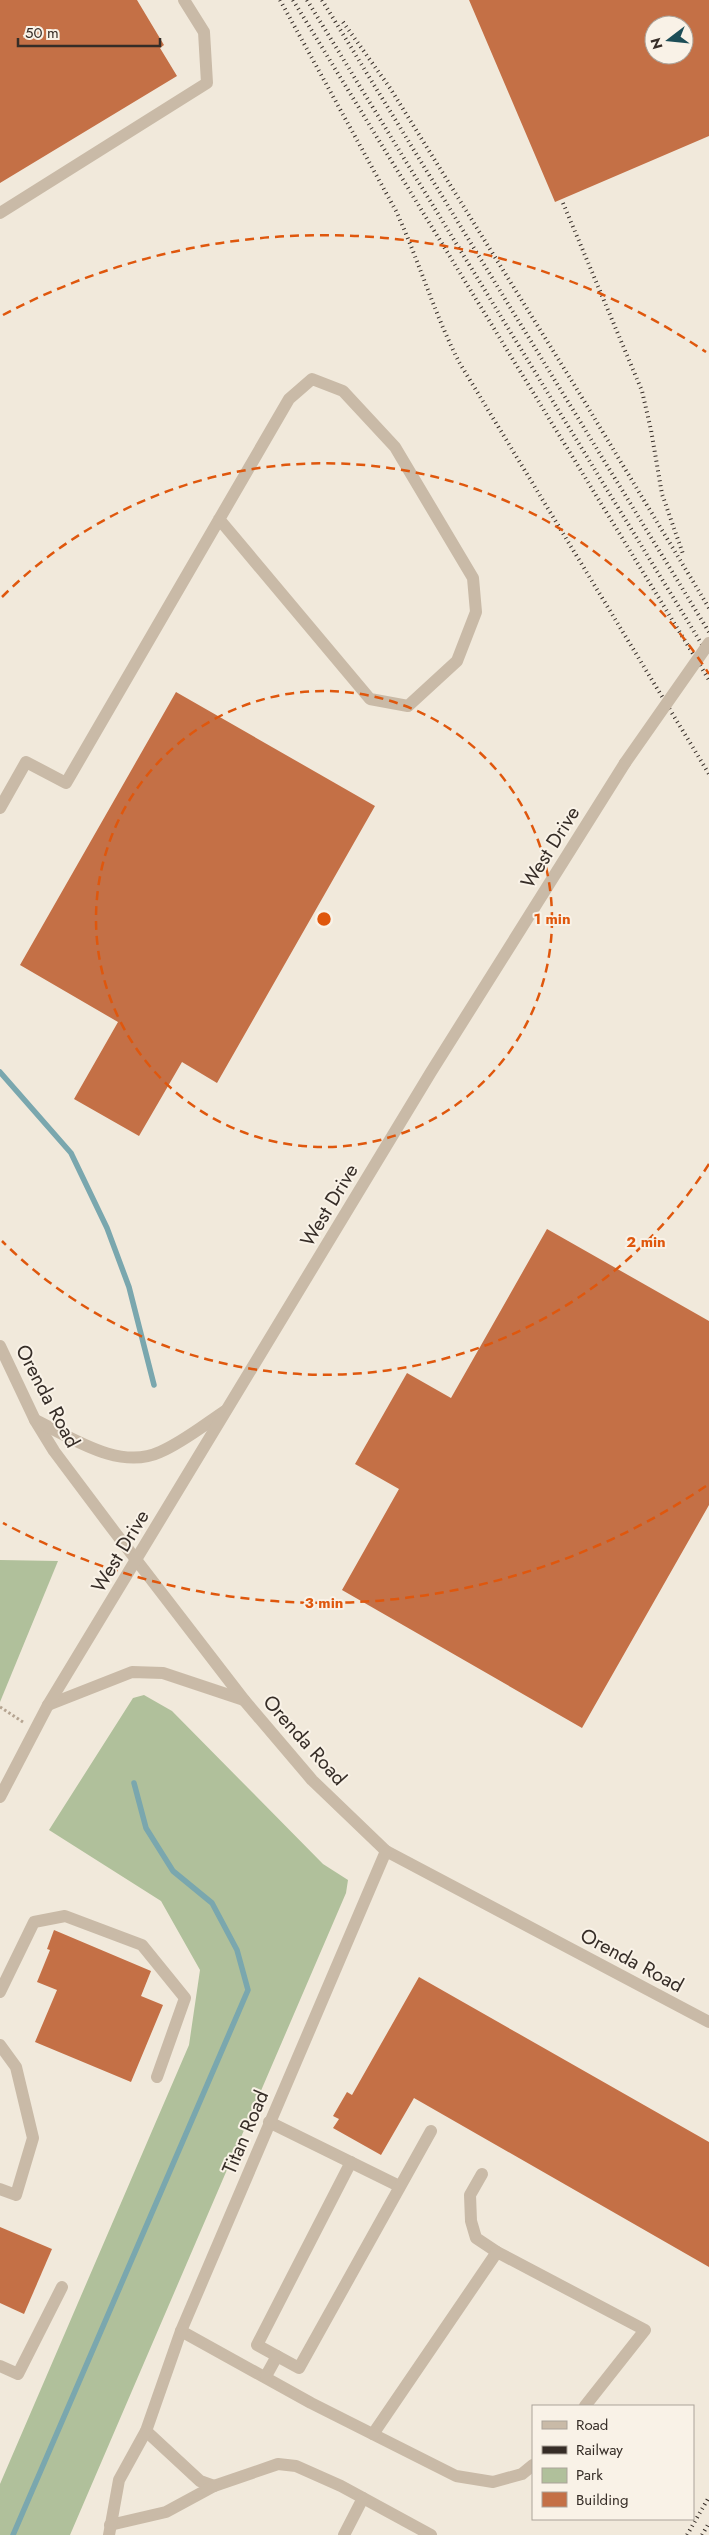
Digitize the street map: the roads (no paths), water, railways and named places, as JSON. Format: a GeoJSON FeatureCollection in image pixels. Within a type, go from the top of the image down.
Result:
{"type":"FeatureCollection","features":[{"type":"Feature","properties":{"kind":"street"},"geometry":{"type":"LineString","coordinates":[[0,213],[207,83],[204,32],[184,0]]}},
{"type":"Feature","properties":{"kind":"street"},"geometry":{"type":"LineString","coordinates":[[0,808],[26,762],[66,783],[219,518],[289,399],[312,379],[343,391],[395,446],[473,578],[476,612],[457,661],[408,706],[370,699],[219,518]]}},
{"type":"Feature","properties":{"kind":"street","name":"West Drive"},"geometry":{"type":"LineString","coordinates":[[0,1797],[48,1706],[431,1072],[625,763],[709,643]]}},
{"type":"Feature","properties":{"kind":"street","name":"Orenda Road"},"geometry":{"type":"LineString","coordinates":[[0,1346],[35,1420],[54,1451],[136,1560],[244,1700],[312,1780],[386,1851],[709,2022]]}},
{"type":"Feature","properties":{"kind":"street"},"geometry":{"type":"LineString","coordinates":[[35,1420],[112,1455],[142,1458],[160,1452],[227,1410]]}},
{"type":"Feature","properties":{"kind":"street"},"geometry":{"type":"LineString","coordinates":[[48,1706],[132,1672],[163,1673],[244,1700]]}},
{"type":"Feature","properties":{"kind":"street","name":"Titan Road"},"geometry":{"type":"LineString","coordinates":[[109,2530],[119,2480],[146,2431],[181,2331],[386,1851]]}},
{"type":"Feature","properties":{"kind":"street"},"geometry":{"type":"LineString","coordinates":[[0,1992],[34,1922],[65,1916],[142,1945],[186,1998],[158,2077]]}},
{"type":"Feature","properties":{"kind":"street"},"geometry":{"type":"LineString","coordinates":[[0,2045],[16,2067],[33,2138],[16,2195],[0,2189]]}},
{"type":"Feature","properties":{"kind":"street"},"geometry":{"type":"LineString","coordinates":[[269,2122],[400,2186]]}},
{"type":"Feature","properties":{"kind":"street"},"geometry":{"type":"LineString","coordinates":[[351,2162],[257,2345],[300,2368],[431,2132]]}},
{"type":"Feature","properties":{"kind":"street"},"geometry":{"type":"LineString","coordinates":[[482,2174],[470,2195],[471,2221],[476,2238],[497,2252],[646,2330],[585,2405]]}},
{"type":"Feature","properties":{"kind":"street"},"geometry":{"type":"LineString","coordinates":[[373,2434],[497,2252]]}},
{"type":"Feature","properties":{"kind":"street"},"geometry":{"type":"LineString","coordinates":[[0,2366],[18,2374],[62,2287]]}},
{"type":"Feature","properties":{"kind":"street"},"geometry":{"type":"LineString","coordinates":[[181,2331],[266,2376],[312,2403],[456,2476],[493,2482],[522,2474],[532,2465]]}},
{"type":"Feature","properties":{"kind":"street"},"geometry":{"type":"LineString","coordinates":[[266,2376],[277,2356]]}},
{"type":"Feature","properties":{"kind":"street"},"geometry":{"type":"LineString","coordinates":[[146,2431],[200,2481],[214,2486]]}},
{"type":"Feature","properties":{"kind":"street"},"geometry":{"type":"LineString","coordinates":[[109,2530],[166,2512],[214,2486],[278,2464],[296,2466],[363,2498],[431,2535]]}},
{"type":"Feature","properties":{"kind":"street"},"geometry":{"type":"LineString","coordinates":[[344,2535],[363,2498]]}},
{"type":"Feature","properties":{"kind":"waterway"},"geometry":{"type":"LineString","coordinates":[[0,1072],[71,1153],[107,1228],[129,1287],[154,1385]]}},
{"type":"Feature","properties":{"kind":"waterway"},"geometry":{"type":"LineString","coordinates":[[13,2535],[248,1990],[237,1950],[212,1903],[173,1871],[146,1828],[134,1783]]}},
{"type":"Feature","properties":{"kind":"railway"},"geometry":{"type":"LineString","coordinates":[[280,0],[396,211],[459,362],[709,774]]}},
{"type":"Feature","properties":{"kind":"railway"},"geometry":{"type":"LineString","coordinates":[[293,0],[709,680]]}},
{"type":"Feature","properties":{"kind":"railway"},"geometry":{"type":"LineString","coordinates":[[307,0],[709,656]]}},
{"type":"Feature","properties":{"kind":"railway"},"geometry":{"type":"LineString","coordinates":[[322,0],[709,632]]}},
{"type":"Feature","properties":{"kind":"railway"},"geometry":{"type":"LineString","coordinates":[[343,22],[390,88],[575,386],[709,608]]}},
{"type":"Feature","properties":{"kind":"railway"},"geometry":{"type":"LineString","coordinates":[[563,203],[642,391],[662,494],[683,554]]}},
{"type":"Feature","properties":{"kind":"railway"},"geometry":{"type":"LineString","coordinates":[[687,2535],[709,2497]]}},
{"type":"Feature","properties":{"kind":"railway"},"geometry":{"type":"LineString","coordinates":[[702,2535],[709,2523]]}}]}
